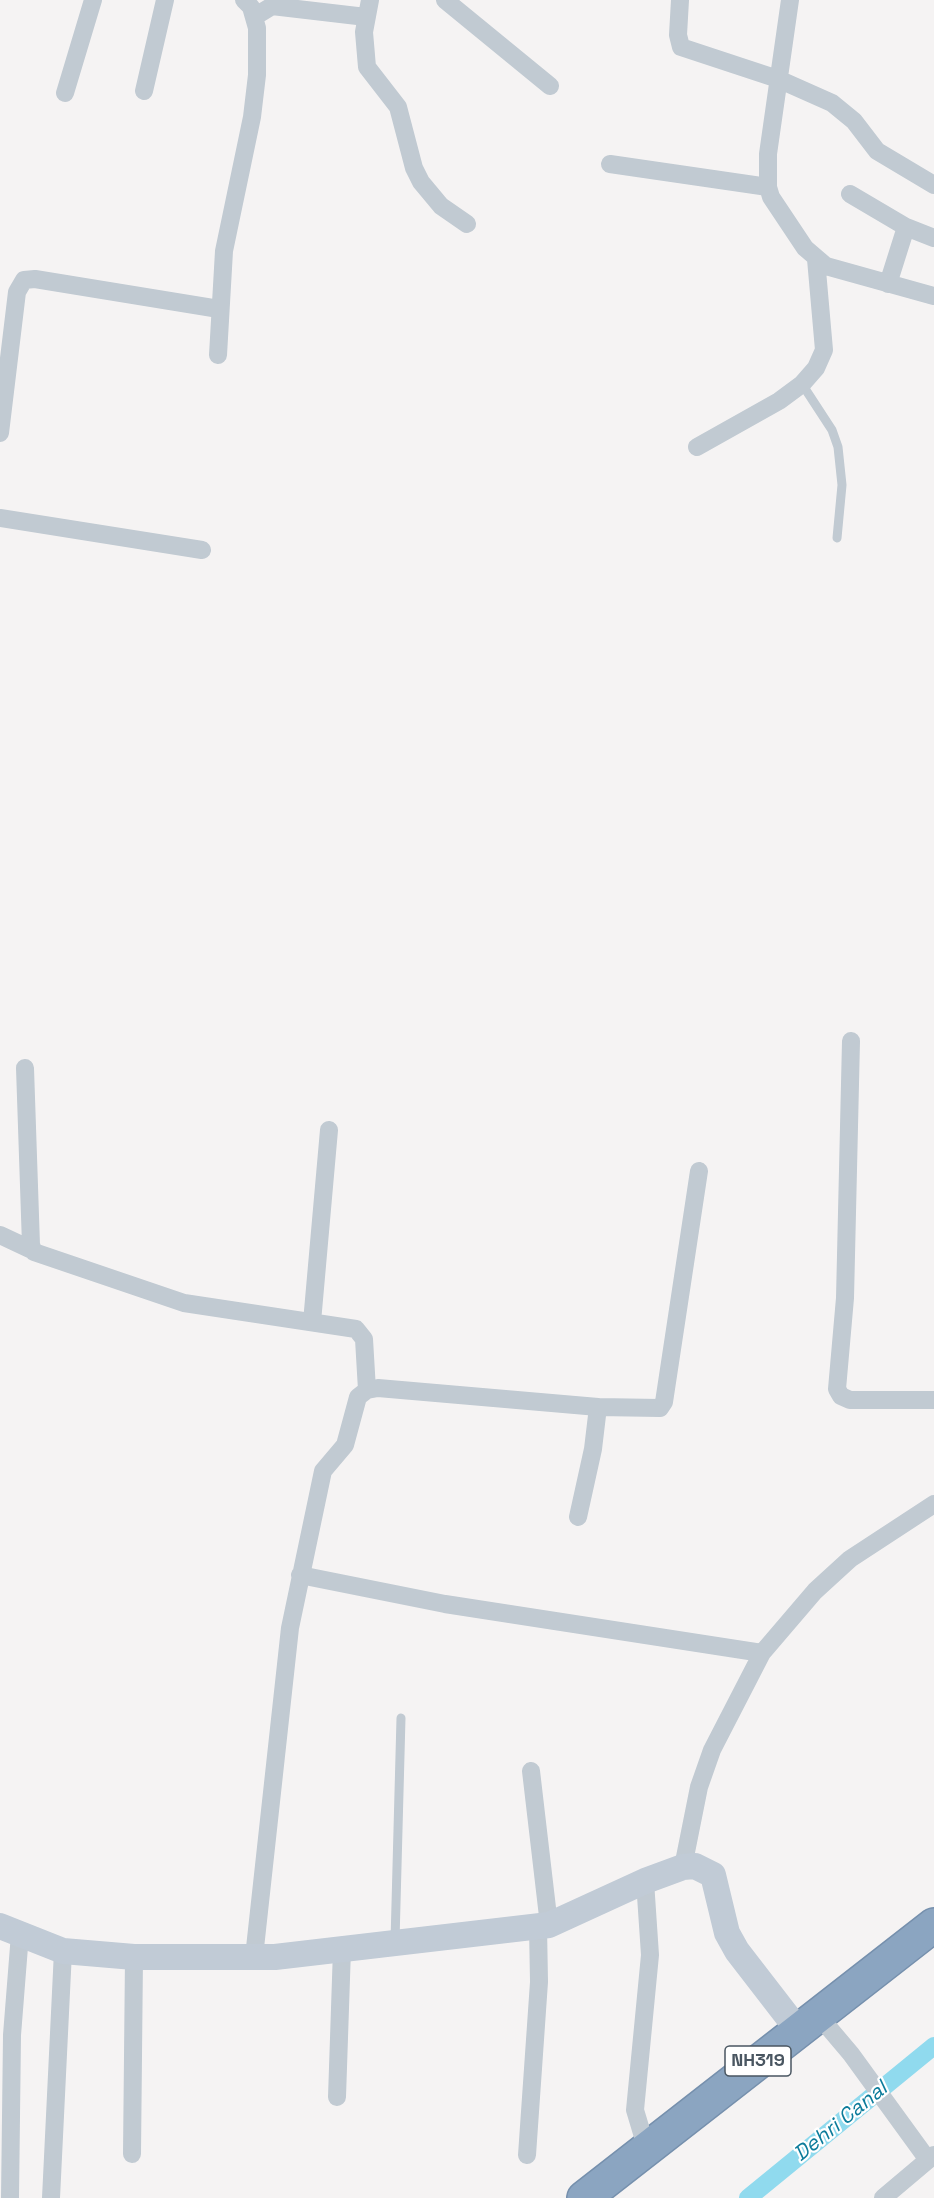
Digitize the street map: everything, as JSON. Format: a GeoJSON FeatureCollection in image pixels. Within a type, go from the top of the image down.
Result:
{"type":"FeatureCollection","features":[{"type":"Feature","properties":{"kind":"highway","name":"NH319"},"geometry":{"type":"LineString","coordinates":[[584,2198],[934,1925]]}},
{"type":"Feature","properties":{"kind":"street"},"geometry":{"type":"LineString","coordinates":[[65,93],[93,0]]}},
{"type":"Feature","properties":{"kind":"street"},"geometry":{"type":"LineString","coordinates":[[144,91],[165,0]]}},
{"type":"Feature","properties":{"kind":"street"},"geometry":{"type":"LineString","coordinates":[[218,355],[224,251],[254,96],[257,45],[254,17],[244,0]]}},
{"type":"Feature","properties":{"kind":"street"},"geometry":{"type":"LineString","coordinates":[[445,0],[550,86]]}},
{"type":"Feature","properties":{"kind":"street"},"geometry":{"type":"LineString","coordinates":[[680,0],[678,34],[681,46],[778,78],[844,111],[878,152],[934,184]]}},
{"type":"Feature","properties":{"kind":"street"},"geometry":{"type":"LineString","coordinates":[[790,0],[768,154],[768,187],[778,210],[805,249],[816,259],[838,272],[934,296]]}},
{"type":"Feature","properties":{"kind":"street"},"geometry":{"type":"LineString","coordinates":[[254,17],[272,6],[368,8],[365,61],[371,74],[398,107],[414,168],[425,188],[441,206],[467,224]]}},
{"type":"Feature","properties":{"kind":"street"},"geometry":{"type":"LineString","coordinates":[[610,164],[768,187]]}},
{"type":"Feature","properties":{"kind":"street"},"geometry":{"type":"LineString","coordinates":[[850,194],[906,226],[934,238]]}},
{"type":"Feature","properties":{"kind":"street"},"geometry":{"type":"LineString","coordinates":[[888,284],[906,226]]}},
{"type":"Feature","properties":{"kind":"street"},"geometry":{"type":"LineString","coordinates":[[697,447],[779,401],[802,384],[816,368],[824,350],[816,259]]}},
{"type":"Feature","properties":{"kind":"street"},"geometry":{"type":"LineString","coordinates":[[0,433],[17,292],[24,280],[35,279],[219,309]]}},
{"type":"Feature","properties":{"kind":"street"},"geometry":{"type":"LineString","coordinates":[[0,518],[202,550]]}},
{"type":"Feature","properties":{"kind":"street"},"geometry":{"type":"LineString","coordinates":[[851,1041],[844,1298],[837,1389],[841,1396],[850,1400],[934,1400]]}},
{"type":"Feature","properties":{"kind":"street"},"geometry":{"type":"LineString","coordinates":[[25,1068],[32,1250]]}},
{"type":"Feature","properties":{"kind":"street"},"geometry":{"type":"LineString","coordinates":[[312,1323],[329,1130]]}},
{"type":"Feature","properties":{"kind":"street"},"geometry":{"type":"LineString","coordinates":[[254,1957],[290,1628],[323,1471],[341,1452],[355,1403],[367,1390],[378,1388],[598,1407],[651,1410],[663,1406],[699,1171]]}},
{"type":"Feature","properties":{"kind":"street"},"geometry":{"type":"LineString","coordinates":[[0,1235],[32,1250],[184,1304],[356,1329],[363,1335],[367,1390]]}},
{"type":"Feature","properties":{"kind":"street"},"geometry":{"type":"LineString","coordinates":[[578,1517],[593,1449],[598,1407]]}},
{"type":"Feature","properties":{"kind":"street"},"geometry":{"type":"LineString","coordinates":[[683,1867],[699,1787],[712,1750],[762,1653],[815,1591],[850,1559],[934,1504]]}},
{"type":"Feature","properties":{"kind":"street"},"geometry":{"type":"LineString","coordinates":[[300,1575],[445,1604],[762,1653]]}},
{"type":"Feature","properties":{"kind":"street"},"geometry":{"type":"LineString","coordinates":[[527,2155],[544,1926],[531,1771]]}},
{"type":"Feature","properties":{"kind":"street"},"geometry":{"type":"LineString","coordinates":[[10,2198],[12,2035],[10,1930],[63,1951],[134,1957],[254,1957],[342,1949],[544,1926],[645,1881],[683,1867],[695,1866],[713,1875],[727,1934],[737,1951],[808,2023],[851,2055],[905,2128],[931,2158],[883,2198]]}},
{"type":"Feature","properties":{"kind":"street"},"geometry":{"type":"LineString","coordinates":[[645,1881],[650,1955],[634,2110],[647,2150]]}},
{"type":"Feature","properties":{"kind":"street"},"geometry":{"type":"LineString","coordinates":[[337,2097],[342,1949]]}},
{"type":"Feature","properties":{"kind":"street"},"geometry":{"type":"LineString","coordinates":[[51,2198],[63,1951]]}},
{"type":"Feature","properties":{"kind":"street"},"geometry":{"type":"LineString","coordinates":[[132,2154],[134,1957]]}},
{"type":"Feature","properties":{"kind":"lane"},"geometry":{"type":"LineString","coordinates":[[802,384],[831,430],[838,447],[842,485],[837,538]]}},
{"type":"Feature","properties":{"kind":"lane"},"geometry":{"type":"LineString","coordinates":[[395,1943],[401,1718]]}},
{"type":"Feature","properties":{"kind":"waterway","name":"Dehri Canal"},"geometry":{"type":"LineString","coordinates":[[748,2198],[934,2046]]}}]}
